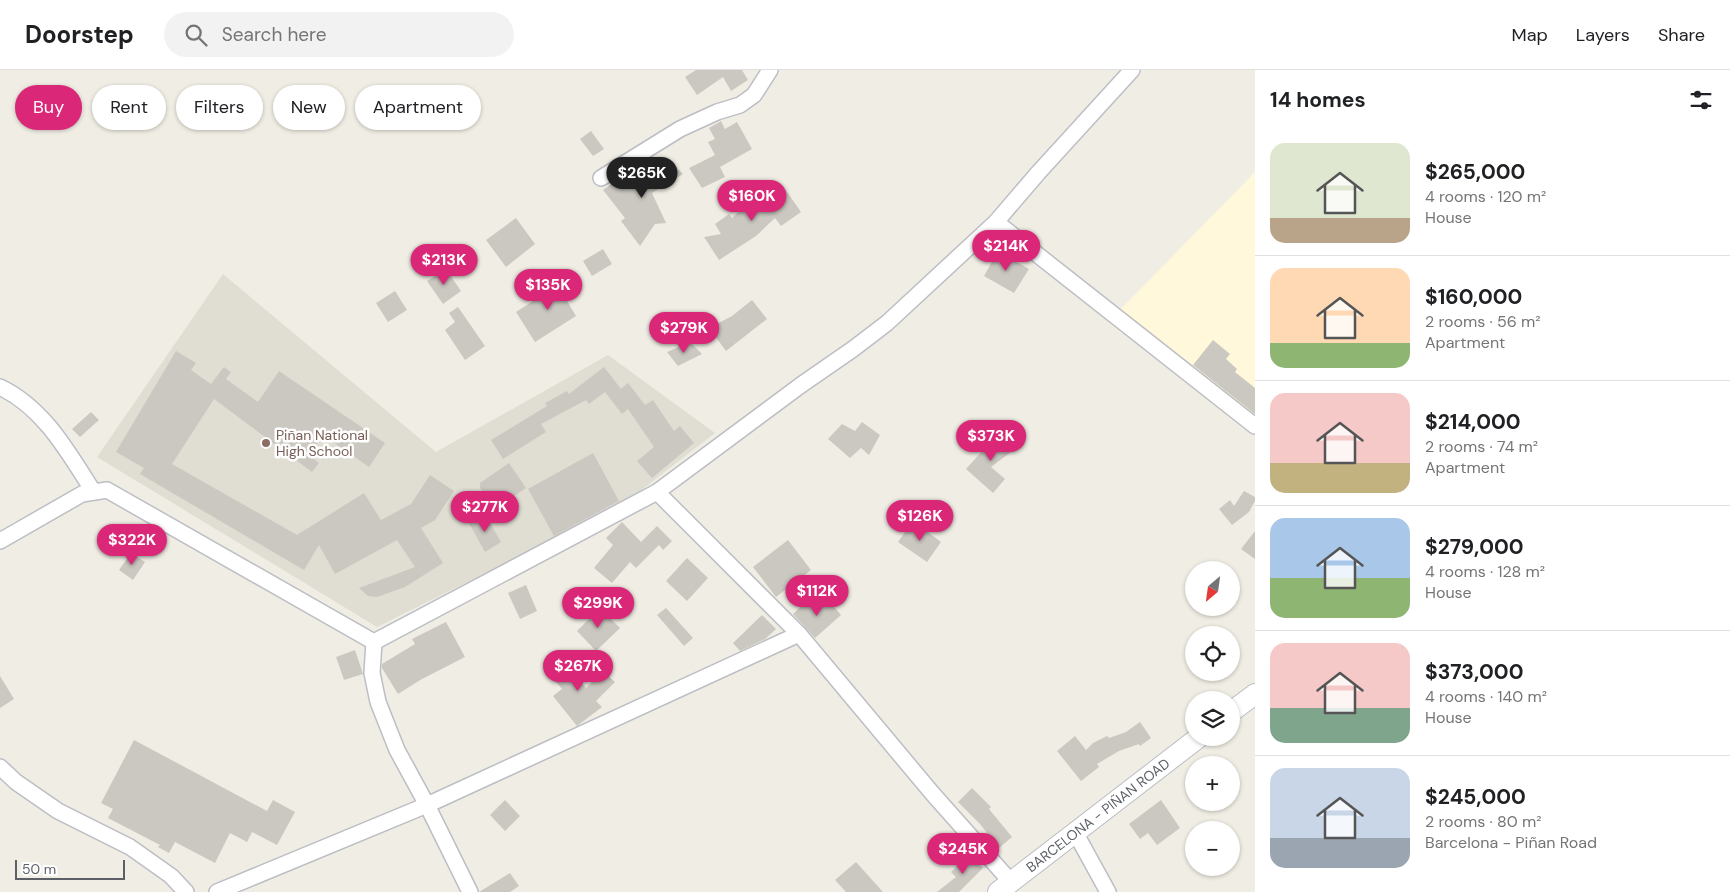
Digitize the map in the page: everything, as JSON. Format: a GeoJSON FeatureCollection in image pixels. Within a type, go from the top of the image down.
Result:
{"type":"FeatureCollection","features":[{"type":"Feature","properties":{"kind":"main road"},"geometry":{"type":"LineString","coordinates":[[1240,705],[1255,694]]}},
{"type":"Feature","properties":{"kind":"main road","name":"BARCELONA - PIÑAN ROAD"},"geometry":{"type":"LineString","coordinates":[[1005,887],[1188,746]]}},
{"type":"Feature","properties":{"kind":"street"},"geometry":{"type":"LineString","coordinates":[[601,178],[680,129],[716,112],[740,105],[754,95],[770,70]]}},
{"type":"Feature","properties":{"kind":"street"},"geometry":{"type":"LineString","coordinates":[[374,642],[657,492],[801,385],[853,350],[887,323],[996,222],[1132,70]]}},
{"type":"Feature","properties":{"kind":"street"},"geometry":{"type":"LineString","coordinates":[[996,222],[1255,426]]}},
{"type":"Feature","properties":{"kind":"street"},"geometry":{"type":"LineString","coordinates":[[0,388],[28,406],[46,422],[93,491]]}},
{"type":"Feature","properties":{"kind":"street"},"geometry":{"type":"LineString","coordinates":[[0,541],[82,494],[107,490],[374,642]]}},
{"type":"Feature","properties":{"kind":"street"},"geometry":{"type":"LineString","coordinates":[[657,492],[798,634],[932,793],[1005,887]]}},
{"type":"Feature","properties":{"kind":"street"},"geometry":{"type":"LineString","coordinates":[[216,892],[428,806],[798,634]]}},
{"type":"Feature","properties":{"kind":"street"},"geometry":{"type":"LineString","coordinates":[[374,642],[372,673],[378,702],[396,750],[428,806],[470,892]]}},
{"type":"Feature","properties":{"kind":"street"},"geometry":{"type":"LineString","coordinates":[[0,767],[16,782],[58,810],[130,847],[171,876],[186,892]]}},
{"type":"Feature","properties":{"kind":"street"},"geometry":{"type":"LineString","coordinates":[[1075,832],[1108,892]]}},
{"type":"Feature","properties":{"kind":"shaded area"},"geometry":{"type":"Polygon","coordinates":[[[1255,172],[1255,420],[1117,313],[1255,172]]]}},
{"type":"Feature","properties":{"kind":"shaded area","name":"Piñan National High School"},"geometry":{"type":"Polygon","coordinates":[[[223,274],[436,452],[608,355],[715,433],[622,505],[377,627],[97,457],[223,274]]]}},
{"type":"Feature","properties":{"kind":"building"},"geometry":{"type":"Polygon","coordinates":[[[696,70],[742,70],[748,80],[731,91],[723,77],[697,95],[685,77],[696,70]]]}},
{"type":"Feature","properties":{"kind":"building"},"geometry":{"type":"Polygon","coordinates":[[[721,121],[725,129],[737,122],[752,149],[720,167],[725,177],[702,188],[689,168],[715,155],[708,142],[715,139],[709,128],[721,121]]]}},
{"type":"Feature","properties":{"kind":"building"},"geometry":{"type":"Polygon","coordinates":[[[591,131],[604,149],[593,156],[580,139],[591,131]]]}},
{"type":"Feature","properties":{"kind":"building"},"geometry":{"type":"Polygon","coordinates":[[[669,160],[683,174],[652,193],[666,223],[655,224],[640,246],[621,221],[625,218],[603,190],[624,175],[630,183],[669,160]]]}},
{"type":"Feature","properties":{"kind":"building"},"geometry":{"type":"Polygon","coordinates":[[[783,186],[801,212],[781,226],[775,218],[756,236],[719,260],[704,237],[721,234],[715,224],[729,214],[732,218],[746,205],[749,209],[783,186]]]}},
{"type":"Feature","properties":{"kind":"building"},"geometry":{"type":"Polygon","coordinates":[[[516,218],[535,244],[506,267],[486,240],[516,218]]]}},
{"type":"Feature","properties":{"kind":"building"},"geometry":{"type":"Polygon","coordinates":[[[603,249],[612,264],[592,276],[583,261],[603,249]]]}},
{"type":"Feature","properties":{"kind":"building"},"geometry":{"type":"Polygon","coordinates":[[[998,251],[1029,269],[1014,293],[984,276],[998,251]]]}},
{"type":"Feature","properties":{"kind":"building"},"geometry":{"type":"Polygon","coordinates":[[[446,269],[461,291],[443,304],[427,281],[446,269]]]}},
{"type":"Feature","properties":{"kind":"building"},"geometry":{"type":"Polygon","coordinates":[[[564,281],[579,293],[567,301],[576,316],[535,342],[516,312],[564,281]]]}},
{"type":"Feature","properties":{"kind":"building"},"geometry":{"type":"Polygon","coordinates":[[[395,291],[407,310],[388,322],[376,303],[395,291]]]}},
{"type":"Feature","properties":{"kind":"building"},"geometry":{"type":"Polygon","coordinates":[[[752,300],[767,319],[726,351],[709,328],[732,316],[752,300]]]}},
{"type":"Feature","properties":{"kind":"building"},"geometry":{"type":"Polygon","coordinates":[[[458,307],[485,346],[465,360],[445,330],[455,322],[449,313],[458,307]]]}},
{"type":"Feature","properties":{"kind":"building"},"geometry":{"type":"Polygon","coordinates":[[[1213,340],[1230,354],[1226,359],[1237,369],[1235,372],[1255,388],[1255,414],[1193,365],[1213,340]]]}},
{"type":"Feature","properties":{"kind":"building"},"geometry":{"type":"Polygon","coordinates":[[[690,342],[702,354],[678,366],[667,352],[690,342]]]}},
{"type":"Feature","properties":{"kind":"building"},"geometry":{"type":"Polygon","coordinates":[[[176,351],[196,363],[191,370],[211,384],[224,367],[231,372],[226,379],[258,402],[279,371],[385,443],[369,467],[323,435],[309,455],[319,463],[312,472],[214,399],[172,464],[297,535],[364,493],[381,520],[411,504],[430,475],[454,491],[435,520],[421,528],[443,563],[405,587],[377,597],[368,596],[359,588],[415,567],[397,540],[335,574],[319,545],[304,570],[140,474],[144,468],[116,452],[176,351]]]}},
{"type":"Feature","properties":{"kind":"building"},"geometry":{"type":"Polygon","coordinates":[[[604,367],[621,389],[628,383],[645,405],[653,400],[674,431],[680,426],[694,443],[652,478],[637,461],[654,447],[628,409],[622,414],[605,392],[589,404],[586,400],[541,424],[546,432],[503,459],[491,440],[547,406],[545,403],[567,391],[569,394],[604,367]]]}},
{"type":"Feature","properties":{"kind":"building"},"geometry":{"type":"Polygon","coordinates":[[[91,412],[99,420],[80,437],[72,429],[91,412]]]}},
{"type":"Feature","properties":{"kind":"building"},"geometry":{"type":"Polygon","coordinates":[[[862,422],[880,435],[869,455],[861,448],[850,458],[828,439],[842,424],[855,431],[862,422]]]}},
{"type":"Feature","properties":{"kind":"building"},"geometry":{"type":"Polygon","coordinates":[[[1001,431],[1015,449],[991,467],[1005,479],[993,493],[966,469],[986,447],[984,444],[1001,431]]]}},
{"type":"Feature","properties":{"kind":"building"},"geometry":{"type":"Polygon","coordinates":[[[593,453],[619,501],[554,536],[528,489],[593,453]]]}},
{"type":"Feature","properties":{"kind":"building"},"geometry":{"type":"Polygon","coordinates":[[[509,463],[526,488],[495,509],[480,488],[480,483],[509,463]]]}},
{"type":"Feature","properties":{"kind":"building"},"geometry":{"type":"Polygon","coordinates":[[[1244,491],[1255,497],[1255,501],[1249,512],[1232,525],[1219,509],[1230,500],[1234,506],[1244,491]]]}},
{"type":"Feature","properties":{"kind":"building"},"geometry":{"type":"Polygon","coordinates":[[[485,514],[501,542],[485,552],[469,523],[485,514]]]}},
{"type":"Feature","properties":{"kind":"building"},"geometry":{"type":"Polygon","coordinates":[[[913,521],[941,542],[927,562],[898,542],[913,521]]]}},
{"type":"Feature","properties":{"kind":"building"},"geometry":{"type":"Polygon","coordinates":[[[622,522],[641,542],[657,526],[672,541],[663,550],[659,545],[636,568],[630,562],[612,583],[594,568],[613,545],[606,538],[622,522]]]}},
{"type":"Feature","properties":{"kind":"building"},"geometry":{"type":"Polygon","coordinates":[[[1255,531],[1255,559],[1241,549],[1255,531]]]}},
{"type":"Feature","properties":{"kind":"building"},"geometry":{"type":"Polygon","coordinates":[[[788,540],[811,570],[776,597],[753,567],[788,540]]]}},
{"type":"Feature","properties":{"kind":"building"},"geometry":{"type":"Polygon","coordinates":[[[131,553],[145,562],[133,580],[119,570],[131,553]]]}},
{"type":"Feature","properties":{"kind":"building"},"geometry":{"type":"Polygon","coordinates":[[[687,558],[708,578],[687,601],[666,581],[687,558]]]}},
{"type":"Feature","properties":{"kind":"building"},"geometry":{"type":"Polygon","coordinates":[[[526,585],[537,611],[520,619],[508,593],[526,585]]]}},
{"type":"Feature","properties":{"kind":"building"},"geometry":{"type":"Polygon","coordinates":[[[829,601],[841,615],[815,638],[793,614],[806,602],[811,607],[829,601]]]}},
{"type":"Feature","properties":{"kind":"building"},"geometry":{"type":"Polygon","coordinates":[[[600,608],[620,628],[596,651],[577,631],[600,608]]]}},
{"type":"Feature","properties":{"kind":"building"},"geometry":{"type":"Polygon","coordinates":[[[666,608],[693,638],[684,646],[657,615],[666,608]]]}},
{"type":"Feature","properties":{"kind":"building"},"geometry":{"type":"Polygon","coordinates":[[[762,615],[776,629],[765,639],[740,651],[733,643],[762,615]]]}},
{"type":"Feature","properties":{"kind":"building"},"geometry":{"type":"Polygon","coordinates":[[[446,622],[465,657],[422,679],[398,694],[382,668],[382,664],[415,644],[412,639],[446,622]]]}},
{"type":"Feature","properties":{"kind":"building"},"geometry":{"type":"Polygon","coordinates":[[[355,650],[363,674],[344,680],[336,657],[355,650]]]}},
{"type":"Feature","properties":{"kind":"building"},"geometry":{"type":"Polygon","coordinates":[[[563,658],[586,688],[603,671],[615,682],[596,701],[602,707],[577,726],[553,696],[562,689],[547,671],[563,658]]]}},
{"type":"Feature","properties":{"kind":"building"},"geometry":{"type":"Polygon","coordinates":[[[0,676],[14,699],[0,708],[0,676]]]}},
{"type":"Feature","properties":{"kind":"building"},"geometry":{"type":"Polygon","coordinates":[[[1140,722],[1151,738],[1140,746],[1139,744],[1119,751],[1097,764],[1099,767],[1081,781],[1057,751],[1075,736],[1086,750],[1093,743],[1107,736],[1109,738],[1126,732],[1140,722]]]}},
{"type":"Feature","properties":{"kind":"building"},"geometry":{"type":"Polygon","coordinates":[[[134,740],[267,811],[273,800],[295,812],[277,845],[252,832],[247,842],[230,833],[215,863],[175,842],[169,853],[158,847],[160,845],[108,818],[113,809],[101,803],[134,740]]]}},
{"type":"Feature","properties":{"kind":"building"},"geometry":{"type":"Polygon","coordinates":[[[972,788],[991,807],[989,809],[1012,837],[999,848],[980,824],[958,802],[972,788]]]}},
{"type":"Feature","properties":{"kind":"building"},"geometry":{"type":"Polygon","coordinates":[[[505,800],[520,816],[505,831],[490,815],[505,800]]]}},
{"type":"Feature","properties":{"kind":"building"},"geometry":{"type":"Polygon","coordinates":[[[1161,800],[1180,828],[1157,845],[1148,833],[1140,839],[1129,824],[1161,800]]]}},
{"type":"Feature","properties":{"kind":"building"},"geometry":{"type":"Polygon","coordinates":[[[969,854],[983,868],[959,892],[937,892],[956,877],[951,872],[969,854]]]}},
{"type":"Feature","properties":{"kind":"building"},"geometry":{"type":"Polygon","coordinates":[[[856,862],[883,892],[846,892],[835,880],[856,862]]]}},
{"type":"Feature","properties":{"kind":"building"},"geometry":{"type":"Polygon","coordinates":[[[510,873],[519,886],[510,892],[479,892],[510,873]]]}},
{"type":"Feature","properties":{"kind":"place","name":"Piñan National High School"},"geometry":{"type":"Point","coordinates":[266,443]}}]}
